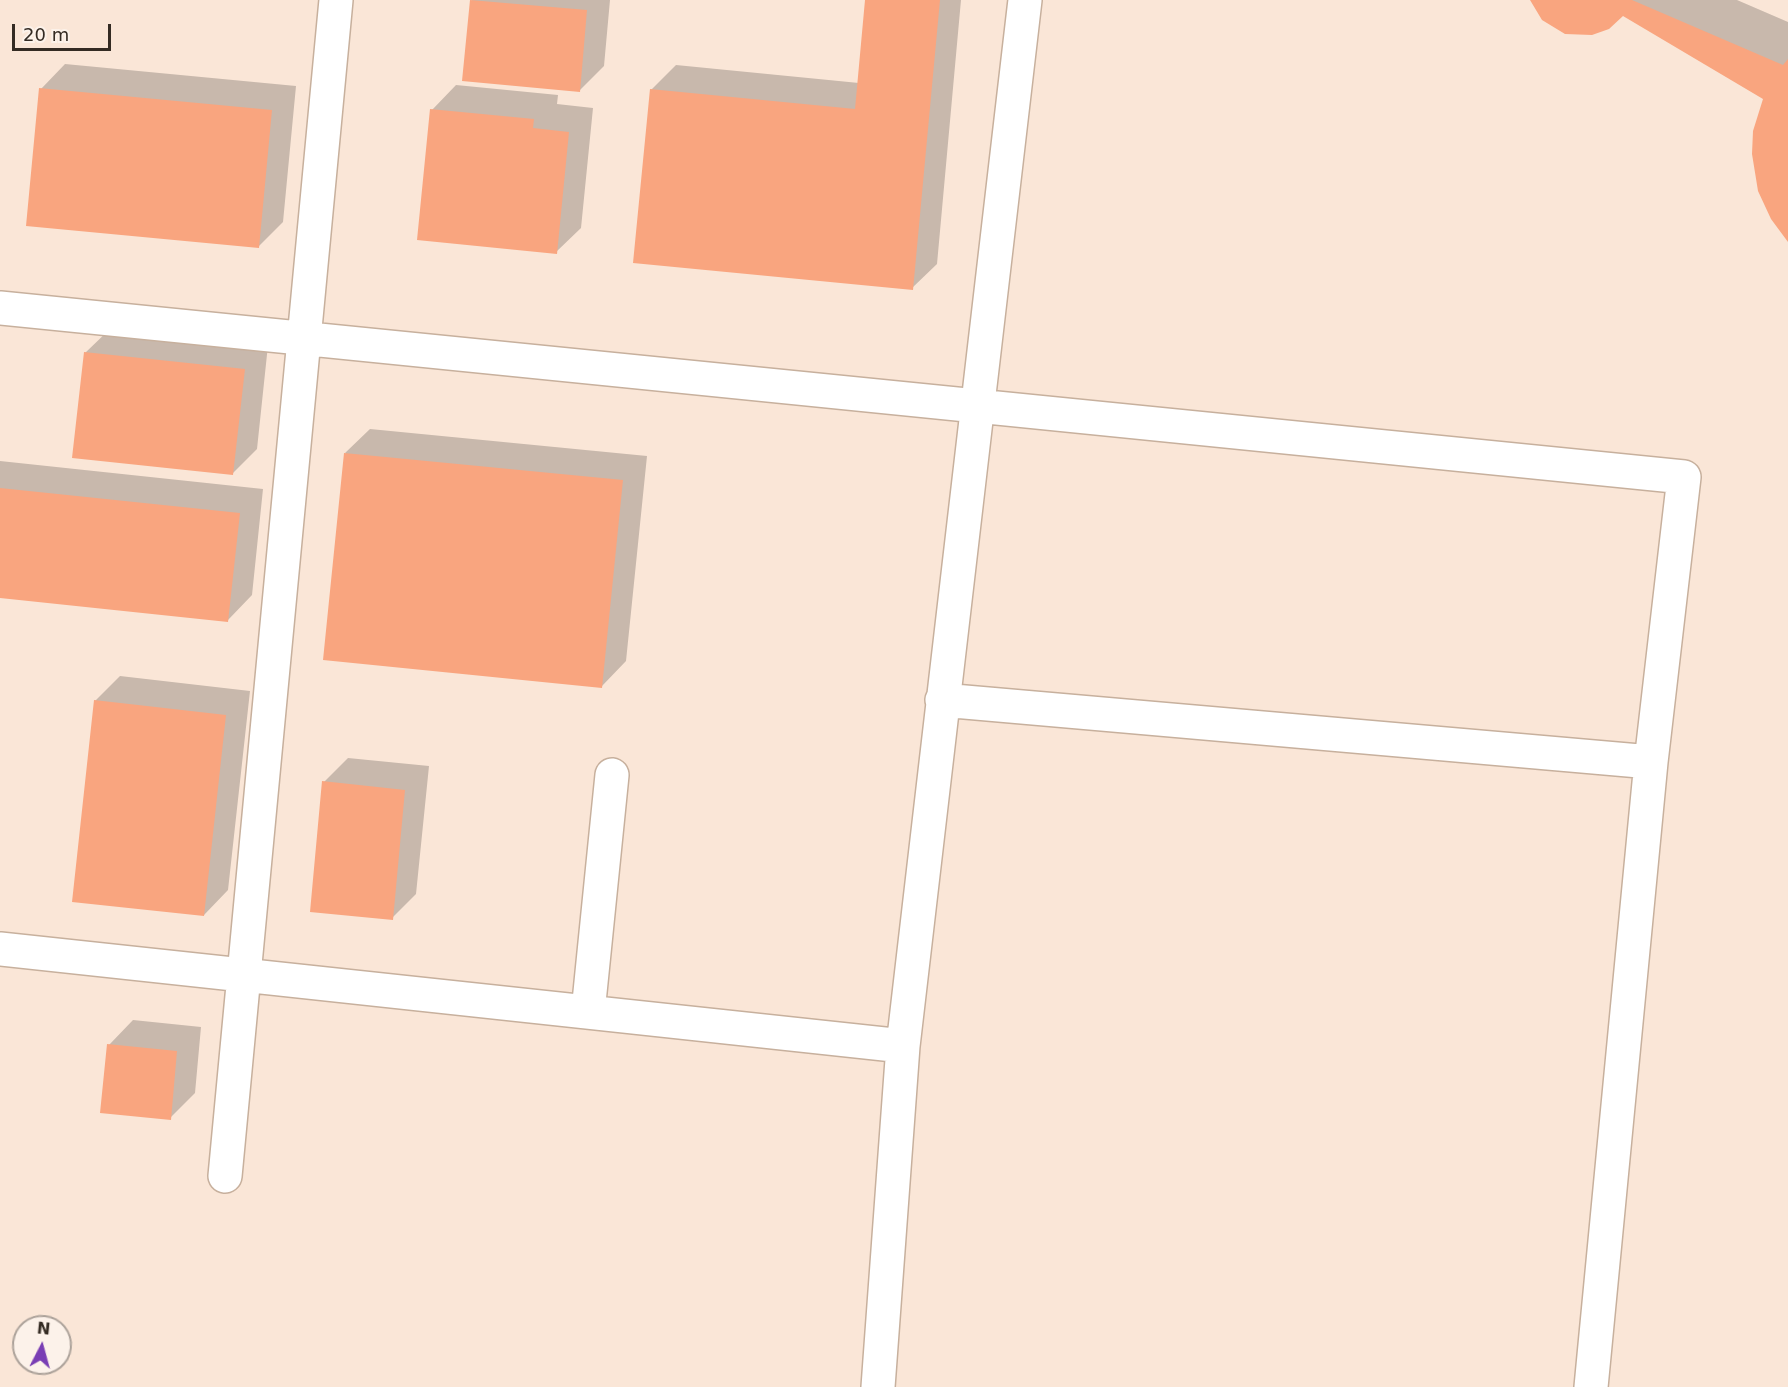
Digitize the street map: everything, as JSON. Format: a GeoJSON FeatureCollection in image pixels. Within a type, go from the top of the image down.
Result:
{"type":"FeatureCollection","features":[{"type":"Feature","properties":{"kind":"lane"},"geometry":{"type":"LineString","coordinates":[[225,1176],[336,0]]}},
{"type":"Feature","properties":{"kind":"lane"},"geometry":{"type":"LineString","coordinates":[[878,1387],[903,1046],[975,406],[1025,0]]}},
{"type":"Feature","properties":{"kind":"lane"},"geometry":{"type":"LineString","coordinates":[[0,308],[1684,477],[1651,762],[1591,1387]]}},
{"type":"Feature","properties":{"kind":"lane"},"geometry":{"type":"LineString","coordinates":[[942,700],[1651,762]]}},
{"type":"Feature","properties":{"kind":"lane"},"geometry":{"type":"LineString","coordinates":[[588,1012],[612,775]]}},
{"type":"Feature","properties":{"kind":"lane"},"geometry":{"type":"LineString","coordinates":[[0,949],[903,1046]]}},
{"type":"Feature","properties":{"kind":"shaded area"},"geometry":{"type":"Polygon","coordinates":[[[0,0],[1788,0],[1788,1387],[0,1387],[0,0]]]}},
{"type":"Feature","properties":{"kind":"building"},"geometry":{"type":"Polygon","coordinates":[[[470,0],[587,10],[580,92],[462,81],[470,0]]]}},
{"type":"Feature","properties":{"kind":"building"},"geometry":{"type":"Polygon","coordinates":[[[865,0],[940,0],[913,290],[633,263],[650,89],[855,109],[865,0]]]}},
{"type":"Feature","properties":{"kind":"building"},"geometry":{"type":"Polygon","coordinates":[[[1530,0],[1632,0],[1783,65],[1788,59],[1788,242],[1771,219],[1758,191],[1752,154],[1753,131],[1763,99],[1623,16],[1609,29],[1592,35],[1565,34],[1542,20],[1530,0]]]}},
{"type":"Feature","properties":{"kind":"building"},"geometry":{"type":"Polygon","coordinates":[[[39,88],[272,110],[259,248],[26,226],[39,88]]]}},
{"type":"Feature","properties":{"kind":"building"},"geometry":{"type":"Polygon","coordinates":[[[430,109],[534,119],[533,128],[569,132],[557,254],[417,240],[430,109]]]}},
{"type":"Feature","properties":{"kind":"building"},"geometry":{"type":"Polygon","coordinates":[[[84,352],[245,369],[233,475],[72,458],[84,352]]]}},
{"type":"Feature","properties":{"kind":"building"},"geometry":{"type":"Polygon","coordinates":[[[344,453],[623,480],[602,688],[323,660],[344,453]]]}},
{"type":"Feature","properties":{"kind":"building"},"geometry":{"type":"Polygon","coordinates":[[[0,488],[240,513],[228,622],[0,598],[0,488]]]}},
{"type":"Feature","properties":{"kind":"building"},"geometry":{"type":"Polygon","coordinates":[[[94,700],[226,715],[204,916],[72,902],[94,700]]]}},
{"type":"Feature","properties":{"kind":"building"},"geometry":{"type":"Polygon","coordinates":[[[322,781],[405,790],[393,920],[310,912],[322,781]]]}},
{"type":"Feature","properties":{"kind":"building"},"geometry":{"type":"Polygon","coordinates":[[[107,1044],[177,1051],[171,1120],[100,1113],[107,1044]]]}}]}
